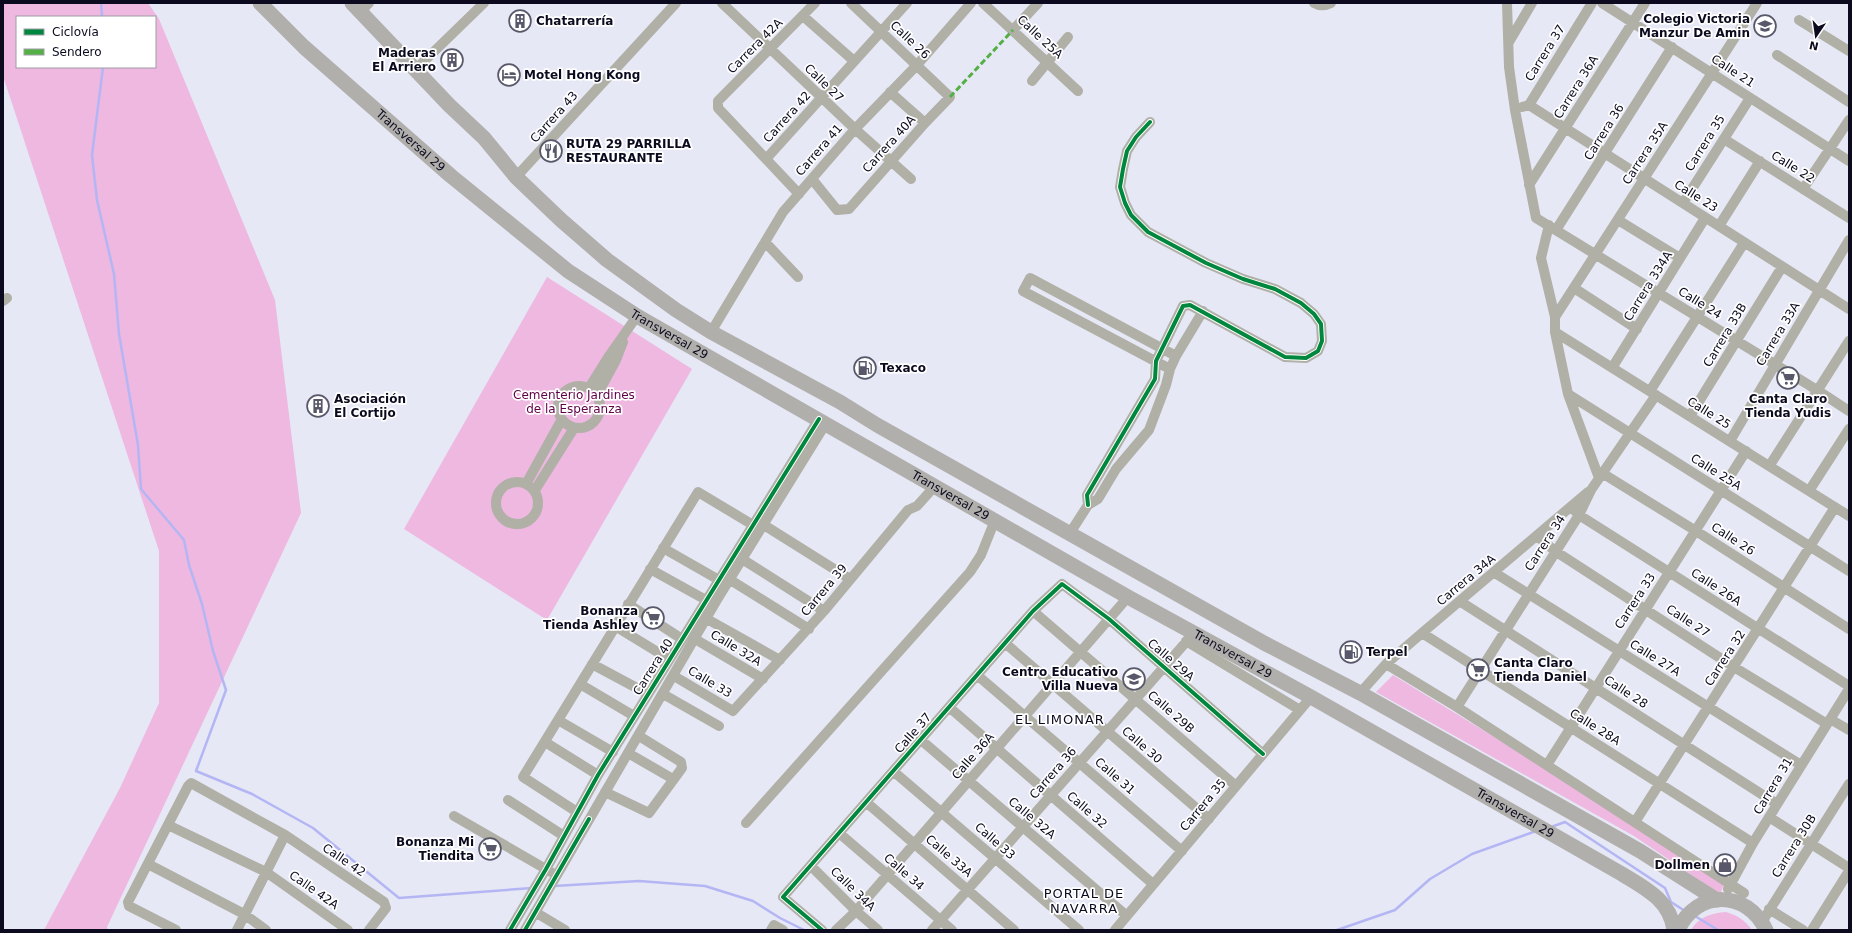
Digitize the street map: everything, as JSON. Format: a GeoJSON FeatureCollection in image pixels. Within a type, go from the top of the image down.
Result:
{"type":"FeatureCollection","features":[{"type":"Feature","properties":{"kind":"highway","name":"Transversal 29"},"geometry":{"type":"LineString","coordinates":[[260,3],[304,47],[451,176],[568,271],[637,316],[1128,597],[1190,637],[1311,698],[1649,890],[1662,901],[1669,913],[1674,930]]}},
{"type":"Feature","properties":{"kind":"highway","name":"Transversal 29"},"geometry":{"type":"LineString","coordinates":[[360,6],[415,70],[484,138],[516,177],[561,220],[607,260],[676,310],[711,332],[840,402],[877,425],[1264,643],[1360,693],[1640,850],[1722,899],[1744,905],[1766,920]]}},
{"type":"Feature","properties":{"kind":"highway"},"geometry":{"type":"LineString","coordinates":[[1678,930],[1687,914],[1696,907],[1706,902],[1722,899]]}},
{"type":"Feature","properties":{"kind":"street"},"geometry":{"type":"LineString","coordinates":[[415,70],[484,3]]}},
{"type":"Feature","properties":{"kind":"street","name":"Carrera 43"},"geometry":{"type":"LineString","coordinates":[[516,177],[676,3]]}},
{"type":"Feature","properties":{"kind":"street","name":"Calle 27"},"geometry":{"type":"LineString","coordinates":[[722,3],[854,129],[911,179]]}},
{"type":"Feature","properties":{"kind":"street","name":"Carrera 42A"},"geometry":{"type":"LineString","coordinates":[[766,159],[718,108],[718,101],[771,50],[815,3]]}},
{"type":"Feature","properties":{"kind":"street","name":"Calle 26"},"geometry":{"type":"LineString","coordinates":[[851,3],[950,97]]}},
{"type":"Feature","properties":{"kind":"street","name":"Carrera 42"},"geometry":{"type":"LineString","coordinates":[[766,159],[907,3]]}},
{"type":"Feature","properties":{"kind":"street","name":"Carrera 41"},"geometry":{"type":"LineString","coordinates":[[711,332],[783,212],[854,129],[917,65],[971,3]]}},
{"type":"Feature","properties":{"kind":"street","name":"Calle 25A"},"geometry":{"type":"LineString","coordinates":[[983,3],[1078,91]]}},
{"type":"Feature","properties":{"kind":"street"},"geometry":{"type":"LineString","coordinates":[[1013,30],[1038,3]]}},
{"type":"Feature","properties":{"kind":"street"},"geometry":{"type":"LineString","coordinates":[[1314,3],[1320,6],[1329,4]]}},
{"type":"Feature","properties":{"kind":"street"},"geometry":{"type":"LineString","coordinates":[[1507,3],[1509,67],[1515,110],[1529,185]]}},
{"type":"Feature","properties":{"kind":"street"},"geometry":{"type":"LineString","coordinates":[[1509,42],[1532,3]]}},
{"type":"Feature","properties":{"kind":"street","name":"Carrera 37"},"geometry":{"type":"LineString","coordinates":[[1529,105],[1592,3]]}},
{"type":"Feature","properties":{"kind":"street","name":"Calle 21"},"geometry":{"type":"LineString","coordinates":[[1602,3],[1849,161]]}},
{"type":"Feature","properties":{"kind":"street","name":"Carrera 36A"},"geometry":{"type":"LineString","coordinates":[[1529,185],[1566,129],[1644,3]]}},
{"type":"Feature","properties":{"kind":"street","name":"Carrera 35A"},"geometry":{"type":"LineString","coordinates":[[1555,317],[1757,3]]}},
{"type":"Feature","properties":{"kind":"street"},"geometry":{"type":"LineString","coordinates":[[803,16],[854,61]]}},
{"type":"Feature","properties":{"kind":"street"},"geometry":{"type":"LineString","coordinates":[[1799,20],[1849,51]]}},
{"type":"Feature","properties":{"kind":"street"},"geometry":{"type":"LineString","coordinates":[[1032,81],[1068,37]]}},
{"type":"Feature","properties":{"kind":"street","name":"Carrera 36"},"geometry":{"type":"LineString","coordinates":[[1552,228],[1606,154],[1672,47]]}},
{"type":"Feature","properties":{"kind":"street"},"geometry":{"type":"LineString","coordinates":[[1777,55],[1849,102]]}},
{"type":"Feature","properties":{"kind":"street"},"geometry":{"type":"LineString","coordinates":[[890,92],[925,123]]}},
{"type":"Feature","properties":{"kind":"street","name":"Carrera 40A"},"geometry":{"type":"LineString","coordinates":[[812,179],[837,210],[848,209],[950,97]]}},
{"type":"Feature","properties":{"kind":"street","name":"Carrera 35"},"geometry":{"type":"LineString","coordinates":[[1682,203],[1750,98]]}},
{"type":"Feature","properties":{"kind":"street"},"geometry":{"type":"LineString","coordinates":[[1515,110],[1529,105]]}},
{"type":"Feature","properties":{"kind":"street","name":"Calle 23"},"geometry":{"type":"LineString","coordinates":[[1529,105],[1849,309]]}},
{"type":"Feature","properties":{"kind":"street"},"geometry":{"type":"LineString","coordinates":[[1803,189],[1849,120]]}},
{"type":"Feature","properties":{"kind":"street"},"geometry":{"type":"LineString","coordinates":[[1088,505],[1088,495],[1154,379],[1156,361],[1184,306],[1190,305],[1203,311],[1285,357],[1306,358],[1318,351],[1322,341],[1321,324],[1314,314],[1301,303],[1275,289],[1243,279],[1200,260],[1148,232],[1131,215],[1120,187],[1123,168],[1127,151],[1136,137],[1150,122]]}},
{"type":"Feature","properties":{"kind":"street","name":"Calle 22"},"geometry":{"type":"LineString","coordinates":[[1724,139],[1849,218]]}},
{"type":"Feature","properties":{"kind":"street"},"geometry":{"type":"LineString","coordinates":[[766,159],[798,194]]}},
{"type":"Feature","properties":{"kind":"street"},"geometry":{"type":"LineString","coordinates":[[1719,226],[1760,162]]}},
{"type":"Feature","properties":{"kind":"street","name":"Calle 24"},"geometry":{"type":"LineString","coordinates":[[1529,185],[1536,218],[1776,364],[1849,411]]}},
{"type":"Feature","properties":{"kind":"street","name":"Carrera 334A"},"geometry":{"type":"LineString","coordinates":[[1612,368],[1705,218]]}},
{"type":"Feature","properties":{"kind":"street"},"geometry":{"type":"LineString","coordinates":[[1618,220],[1680,258]]}},
{"type":"Feature","properties":{"kind":"street"},"geometry":{"type":"LineString","coordinates":[[1552,228],[1542,258],[1542,265],[1555,317],[1555,332],[1568,394],[1601,476]]}},
{"type":"Feature","properties":{"kind":"street","name":"Carrera 33A"},"geometry":{"type":"LineString","coordinates":[[1730,441],[1849,240]]}},
{"type":"Feature","properties":{"kind":"street"},"geometry":{"type":"LineString","coordinates":[[765,242],[798,277]]}},
{"type":"Feature","properties":{"kind":"street","name":"Carrera 34"},"geometry":{"type":"LineString","coordinates":[[1457,707],[1579,515],[1591,490],[1630,434],[1698,316],[1744,243]]}},
{"type":"Feature","properties":{"kind":"street","name":"Carrera 33B"},"geometry":{"type":"LineString","coordinates":[[1690,416],[1782,267]]}},
{"type":"Feature","properties":{"kind":"street"},"geometry":{"type":"LineString","coordinates":[[1170,369],[1023,291],[1030,278],[1176,356]]}},
{"type":"Feature","properties":{"kind":"street"},"geometry":{"type":"LineString","coordinates":[[1574,288],[1636,329]]}},
{"type":"Feature","properties":{"kind":"street"},"geometry":{"type":"LineString","coordinates":[[1070,533],[1088,505],[1098,500],[1116,468],[1150,430],[1166,386],[1170,369],[1176,356],[1203,311]]}},
{"type":"Feature","properties":{"kind":"street"},"geometry":{"type":"LineString","coordinates":[[1091,327],[1097,314]]}},
{"type":"Feature","properties":{"kind":"street"},"geometry":{"type":"LineString","coordinates":[[593,391],[637,316]]}},
{"type":"Feature","properties":{"kind":"street","name":"Calle 25"},"geometry":{"type":"LineString","coordinates":[[1555,332],[1849,516]]}},
{"type":"Feature","properties":{"kind":"street"},"geometry":{"type":"LineString","coordinates":[[1770,466],[1849,341]]}},
{"type":"Feature","properties":{"kind":"street"},"geometry":{"type":"LineString","coordinates":[[574,386],[593,391],[601,404],[597,419],[590,426],[574,428],[562,420],[558,410],[561,395],[574,386]]}},
{"type":"Feature","properties":{"kind":"street","name":"Calle 25A"},"geometry":{"type":"LineString","coordinates":[[1568,394],[1849,571]]}},
{"type":"Feature","properties":{"kind":"street"},"geometry":{"type":"LineString","coordinates":[[562,420],[551,439],[531,487],[563,446],[574,428]]}},
{"type":"Feature","properties":{"kind":"street","name":"Carrera 40"},"geometry":{"type":"LineString","coordinates":[[525,930],[707,620],[724,578],[752,525],[822,421]]}},
{"type":"Feature","properties":{"kind":"street","name":"Carrera 40"},"geometry":{"type":"LineString","coordinates":[[510,930],[598,775],[634,716],[706,600],[742,559],[764,525],[822,421]]}},
{"type":"Feature","properties":{"kind":"street"},"geometry":{"type":"LineString","coordinates":[[1809,491],[1849,429]]}},
{"type":"Feature","properties":{"kind":"street"},"geometry":{"type":"LineString","coordinates":[[551,439],[563,446]]}},
{"type":"Feature","properties":{"kind":"street","name":"Carrera 33"},"geometry":{"type":"LineString","coordinates":[[1547,765],[1746,451]]}},
{"type":"Feature","properties":{"kind":"street","name":"Calle 26"},"geometry":{"type":"LineString","coordinates":[[1601,476],[1696,530],[1849,629]]}},
{"type":"Feature","properties":{"kind":"street","name":"Carrera 39"},"geometry":{"type":"LineString","coordinates":[[734,711],[809,629],[908,510],[917,506],[935,486]]}},
{"type":"Feature","properties":{"kind":"street","name":"Carrera 34A"},"geometry":{"type":"LineString","coordinates":[[1360,693],[1386,664],[1461,602],[1591,490]]}},
{"type":"Feature","properties":{"kind":"street"},"geometry":{"type":"LineString","coordinates":[[577,812],[522,777],[698,492],[752,525]]}},
{"type":"Feature","properties":{"kind":"street","name":"Calle 26A"},"geometry":{"type":"LineString","coordinates":[[1571,506],[1579,515],[1849,687]]}},
{"type":"Feature","properties":{"kind":"street","name":"Carrera 32"},"geometry":{"type":"LineString","coordinates":[[1635,822],[1835,507]]}},
{"type":"Feature","properties":{"kind":"street"},"geometry":{"type":"LineString","coordinates":[[746,823],[970,572],[981,555],[995,520]]}},
{"type":"Feature","properties":{"kind":"street"},"geometry":{"type":"LineString","coordinates":[[764,525],[850,579]]}},
{"type":"Feature","properties":{"kind":"street","name":"Calle 27"},"geometry":{"type":"LineString","coordinates":[[1537,536],[1555,551],[1734,667],[1828,721],[1849,730]]}},
{"type":"Feature","properties":{"kind":"street"},"geometry":{"type":"LineString","coordinates":[[664,548],[724,578],[809,629]]}},
{"type":"Feature","properties":{"kind":"street"},"geometry":{"type":"LineString","coordinates":[[742,559],[824,611]]}},
{"type":"Feature","properties":{"kind":"street"},"geometry":{"type":"LineString","coordinates":[[650,569],[706,600]]}},
{"type":"Feature","properties":{"kind":"street","name":"Calle 27A"},"geometry":{"type":"LineString","coordinates":[[1495,573],[1801,765]]}},
{"type":"Feature","properties":{"kind":"street","name":"Calle 37"},"geometry":{"type":"LineString","coordinates":[[822,930],[783,898],[1033,611],[1062,584]]}},
{"type":"Feature","properties":{"kind":"street","name":"Calle 29A"},"geometry":{"type":"LineString","coordinates":[[1062,584],[1109,618],[1263,754]]}},
{"type":"Feature","properties":{"kind":"street","name":"Calle 36A"},"geometry":{"type":"LineString","coordinates":[[836,930],[856,911],[888,875],[1128,597]]}},
{"type":"Feature","properties":{"kind":"street","name":"Calle 28"},"geometry":{"type":"LineString","coordinates":[[1461,602],[1777,804]]}},
{"type":"Feature","properties":{"kind":"street"},"geometry":{"type":"LineString","coordinates":[[628,604],[682,639]]}},
{"type":"Feature","properties":{"kind":"street","name":"Calle 29B"},"geometry":{"type":"LineString","coordinates":[[1033,611],[1236,786]]}},
{"type":"Feature","properties":{"kind":"street"},"geometry":{"type":"LineString","coordinates":[[707,620],[780,660]]}},
{"type":"Feature","properties":{"kind":"street"},"geometry":{"type":"LineString","coordinates":[[615,626],[669,659]]}},
{"type":"Feature","properties":{"kind":"street","name":"Calle 28A"},"geometry":{"type":"LineString","coordinates":[[1422,633],[1754,843]]}},
{"type":"Feature","properties":{"kind":"street"},"geometry":{"type":"LineString","coordinates":[[1190,637],[1300,710]]}},
{"type":"Feature","properties":{"kind":"street","name":"Carrera 36"},"geometry":{"type":"LineString","coordinates":[[932,930],[1190,637]]}},
{"type":"Feature","properties":{"kind":"street","name":"Calle 32A"},"geometry":{"type":"LineString","coordinates":[[696,639],[763,679]]}},
{"type":"Feature","properties":{"kind":"street","name":"Calle 30"},"geometry":{"type":"LineString","coordinates":[[1005,643],[1208,819]]}},
{"type":"Feature","properties":{"kind":"street"},"geometry":{"type":"LineString","coordinates":[[592,664],[648,694]]}},
{"type":"Feature","properties":{"kind":"street"},"geometry":{"type":"LineString","coordinates":[[1386,664],[1457,707],[1744,893]]}},
{"type":"Feature","properties":{"kind":"street","name":"Calle 31"},"geometry":{"type":"LineString","coordinates":[[978,675],[1182,851]]}},
{"type":"Feature","properties":{"kind":"street","name":"Calle 33"},"geometry":{"type":"LineString","coordinates":[[674,676],[734,711]]}},
{"type":"Feature","properties":{"kind":"street"},"geometry":{"type":"LineString","coordinates":[[580,684],[634,716]]}},
{"type":"Feature","properties":{"kind":"street","name":"Carrera 31"},"geometry":{"type":"LineString","coordinates":[[1722,899],[1769,817],[1849,687]]}},
{"type":"Feature","properties":{"kind":"street"},"geometry":{"type":"LineString","coordinates":[[663,694],[719,726]]}},
{"type":"Feature","properties":{"kind":"street","name":"Carrera 35"},"geometry":{"type":"LineString","coordinates":[[1115,930],[1311,698]]}},
{"type":"Feature","properties":{"kind":"street","name":"Calle 32"},"geometry":{"type":"LineString","coordinates":[[949,707],[1153,884]]}},
{"type":"Feature","properties":{"kind":"street"},"geometry":{"type":"LineString","coordinates":[[558,720],[613,752]]}},
{"type":"Feature","properties":{"kind":"street"},"geometry":{"type":"LineString","coordinates":[[605,792],[649,813],[682,768],[681,762],[639,736]]}},
{"type":"Feature","properties":{"kind":"street","name":"Calle 32A"},"geometry":{"type":"LineString","coordinates":[[921,740],[1127,916]]}},
{"type":"Feature","properties":{"kind":"street"},"geometry":{"type":"LineString","coordinates":[[545,742],[598,775]]}},
{"type":"Feature","properties":{"kind":"street"},"geometry":{"type":"LineString","coordinates":[[628,753],[674,780]]}},
{"type":"Feature","properties":{"kind":"street","name":"Calle 33"},"geometry":{"type":"LineString","coordinates":[[893,771],[1079,930]]}},
{"type":"Feature","properties":{"kind":"street","name":"Calle 42"},"geometry":{"type":"LineString","coordinates":[[168,825],[191,783],[285,835],[384,902],[386,908],[369,930]]}},
{"type":"Feature","properties":{"kind":"street","name":"Carrera 30B"},"geometry":{"type":"LineString","coordinates":[[1766,920],[1849,784]]}},
{"type":"Feature","properties":{"kind":"street"},"geometry":{"type":"LineString","coordinates":[[508,800],[564,836]]}},
{"type":"Feature","properties":{"kind":"street","name":"Calle 33A"},"geometry":{"type":"LineString","coordinates":[[866,802],[1014,930]]}},
{"type":"Feature","properties":{"kind":"street"},"geometry":{"type":"LineString","coordinates":[[454,816],[556,875]]}},
{"type":"Feature","properties":{"kind":"street"},"geometry":{"type":"LineString","coordinates":[[1769,817],[1849,869],[1812,930]]}},
{"type":"Feature","properties":{"kind":"street"},"geometry":{"type":"LineString","coordinates":[[168,825],[128,902],[129,906],[176,930]]}},
{"type":"Feature","properties":{"kind":"street","name":"Calle 42A"},"geometry":{"type":"LineString","coordinates":[[168,825],[266,872],[348,930]]}},
{"type":"Feature","properties":{"kind":"street","name":"Calle 34"},"geometry":{"type":"LineString","coordinates":[[839,833],[952,930]]}},
{"type":"Feature","properties":{"kind":"street"},"geometry":{"type":"LineString","coordinates":[[237,930],[285,835]]}},
{"type":"Feature","properties":{"kind":"street"},"geometry":{"type":"LineString","coordinates":[[148,864],[244,914],[266,930]]}},
{"type":"Feature","properties":{"kind":"street","name":"Calle 34A"},"geometry":{"type":"LineString","coordinates":[[811,866],[856,911],[878,930]]}},
{"type":"Feature","properties":{"kind":"street"},"geometry":{"type":"LineString","coordinates":[[535,912],[565,930]]}},
{"type":"Feature","properties":{"kind":"street"},"geometry":{"type":"LineString","coordinates":[[1766,920],[1803,930]]}},
{"type":"Feature","properties":{"kind":"green space"},"geometry":{"type":"Polygon","coordinates":[[[3,3],[148,3],[159,19],[275,300],[301,513],[107,927],[108,930],[44,930],[120,788],[159,703],[159,551],[3,76],[3,3]]]}},
{"type":"Feature","properties":{"kind":"green space","name":"Cementerio Jardines de la Esperanza"},"geometry":{"type":"Polygon","coordinates":[[[547,277],[692,369],[547,620],[404,529],[547,277]]]}},
{"type":"Feature","properties":{"kind":"green space"},"geometry":{"type":"Polygon","coordinates":[[[1393,675],[1540,765],[1725,882],[1720,894],[1634,836],[1376,692],[1393,675]]]}},
{"type":"Feature","properties":{"kind":"green space"},"geometry":{"type":"Polygon","coordinates":[[[1726,912],[1741,919],[1752,930],[1691,930],[1706,916],[1726,912]]]}},
{"type":"Feature","properties":{"kind":"waterway"},"geometry":{"type":"LineString","coordinates":[[101,3],[102,16]]}},
{"type":"Feature","properties":{"kind":"waterway"},"geometry":{"type":"LineString","coordinates":[[103,68],[92,155],[97,200],[114,274],[119,334],[138,445],[141,489],[184,540],[189,565],[202,604],[213,651],[226,690],[196,771],[252,794],[313,828],[399,898],[532,888]]}},
{"type":"Feature","properties":{"kind":"waterway"},"geometry":{"type":"LineString","coordinates":[[1551,827],[1565,822],[1665,888],[1671,902],[1685,911]]}},
{"type":"Feature","properties":{"kind":"waterway"},"geometry":{"type":"LineString","coordinates":[[1337,930],[1395,910],[1430,879],[1472,854],[1536,831]]}},
{"type":"Feature","properties":{"kind":"waterway"},"geometry":{"type":"LineString","coordinates":[[554,886],[639,881],[705,886],[753,901],[780,918],[804,930]]}},
{"type":"Feature","properties":{"kind":"waterway"},"geometry":{"type":"LineString","coordinates":[[1695,916],[1718,930]]}},
{"type":"Feature","properties":{"kind":"marked path"},"geometry":{"type":"LineString","coordinates":[[950,97],[1013,30]]}},
{"type":"Feature","properties":{"kind":"cycle path"},"geometry":{"type":"LineString","coordinates":[[1088,505],[1087,495],[1155,379],[1156,361],[1183,306],[1190,305],[1285,357],[1306,358],[1318,351],[1322,341],[1321,324],[1314,314],[1301,303],[1275,289],[1243,279],[1206,263],[1148,232],[1131,215],[1120,187],[1123,169],[1127,151],[1136,137],[1150,122]]}},
{"type":"Feature","properties":{"kind":"cycle path"},"geometry":{"type":"LineString","coordinates":[[510,930],[598,775],[819,419]]}},
{"type":"Feature","properties":{"kind":"cycle path"},"geometry":{"type":"LineString","coordinates":[[822,930],[783,897],[1033,611],[1062,584],[1109,619],[1263,754]]}},
{"type":"Feature","properties":{"kind":"cycle path"},"geometry":{"type":"LineString","coordinates":[[525,930],[589,819]]}},
{"type":"Feature","properties":{"kind":"place","name":"Chatarrería"},"geometry":{"type":"Point","coordinates":[520,21]}},
{"type":"Feature","properties":{"kind":"place","name":"Colegio Victoria Manzur De Amin"},"geometry":{"type":"Point","coordinates":[1765,26]}},
{"type":"Feature","properties":{"kind":"place","name":"Maderas El Arriero"},"geometry":{"type":"Point","coordinates":[452,60]}},
{"type":"Feature","properties":{"kind":"place","name":"Motel Hong Kong"},"geometry":{"type":"Point","coordinates":[509,75]}},
{"type":"Feature","properties":{"kind":"place","name":"RUTA 29 PARRILLA RESTAURANTE"},"geometry":{"type":"Point","coordinates":[551,151]}},
{"type":"Feature","properties":{"kind":"place","name":"Texaco"},"geometry":{"type":"Point","coordinates":[865,368]}},
{"type":"Feature","properties":{"kind":"place","name":"Canta Claro Tienda Yudis"},"geometry":{"type":"Point","coordinates":[1788,378]}},
{"type":"Feature","properties":{"kind":"place","name":"Asociación El Cortijo"},"geometry":{"type":"Point","coordinates":[318,406]}},
{"type":"Feature","properties":{"kind":"place","name":"Bonanza Tienda Ashley"},"geometry":{"type":"Point","coordinates":[653,618]}},
{"type":"Feature","properties":{"kind":"place","name":"Terpel"},"geometry":{"type":"Point","coordinates":[1351,652]}},
{"type":"Feature","properties":{"kind":"place","name":"Canta Claro Tienda Daniel"},"geometry":{"type":"Point","coordinates":[1478,670]}},
{"type":"Feature","properties":{"kind":"place","name":"Centro Educativo Villa Nueva"},"geometry":{"type":"Point","coordinates":[1134,679]}},
{"type":"Feature","properties":{"kind":"place","name":"Bonanza Mi Tiendita"},"geometry":{"type":"Point","coordinates":[490,849]}},
{"type":"Feature","properties":{"kind":"place","name":"Dollmen"},"geometry":{"type":"Point","coordinates":[1725,865]}},
{"type":"Feature","properties":{"kind":"district","name":"EL LIMONAR"},"geometry":{"type":"Point","coordinates":[1060,719]}},
{"type":"Feature","properties":{"kind":"district","name":"PORTAL DE NAVARRA"},"geometry":{"type":"Point","coordinates":[1084,900]}}]}
